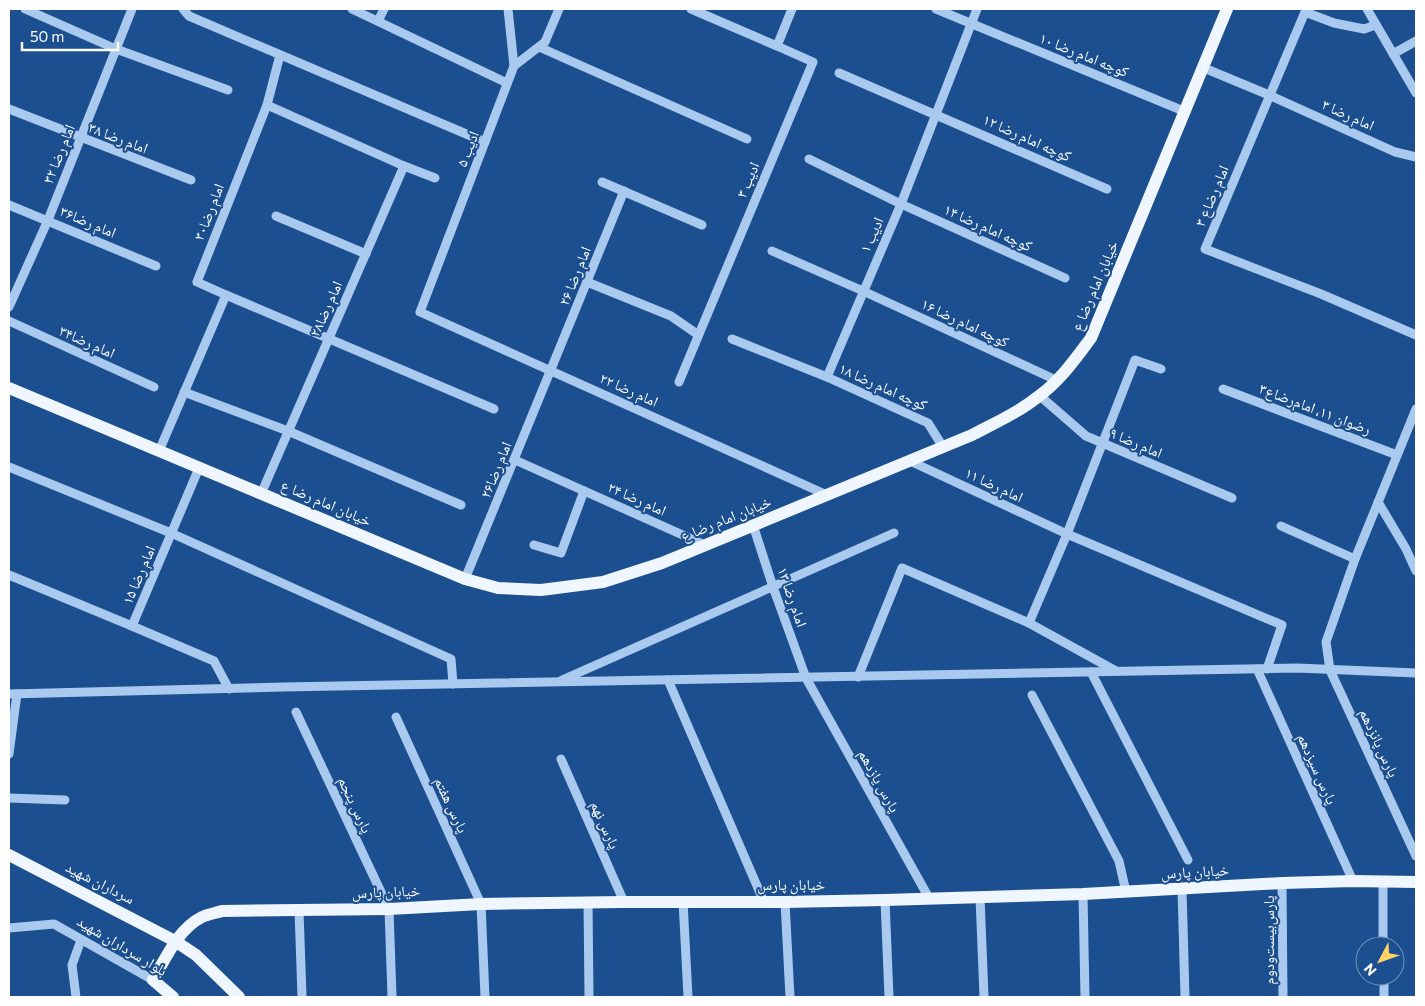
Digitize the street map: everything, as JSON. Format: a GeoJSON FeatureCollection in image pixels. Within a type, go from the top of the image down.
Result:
{"type":"FeatureCollection","features":[{"type":"Feature","properties":{"kind":"main road","name":"خیابان امام رضا ع"},"geometry":{"type":"LineString","coordinates":[[9,388],[466,579],[498,588],[541,590],[603,582],[662,563],[972,436],[1040,396],[1067,369],[1091,338],[1227,9]]}},
{"type":"Feature","properties":{"kind":"main road","name":"سرداران شهید"},"geometry":{"type":"LineString","coordinates":[[9,855],[176,941]]}},
{"type":"Feature","properties":{"kind":"main road","name":"خیابان پارس"},"geometry":{"type":"LineString","coordinates":[[153,980],[184,931],[202,917],[222,911],[389,909],[482,904],[588,902],[885,900],[1083,894],[1282,883],[1416,882]]}},
{"type":"Feature","properties":{"kind":"main road","name":"بلوار سرداران شهید"},"geometry":{"type":"LineString","coordinates":[[176,941],[196,955],[239,997]]}},
{"type":"Feature","properties":{"kind":"main road","name":"بلوار سرداران شهید"},"geometry":{"type":"LineString","coordinates":[[153,980],[173,997]]}},
{"type":"Feature","properties":{"kind":"street"},"geometry":{"type":"LineString","coordinates":[[25,9],[116,50],[228,90]]}},
{"type":"Feature","properties":{"kind":"street","name":"امام رضا ۳۲"},"geometry":{"type":"LineString","coordinates":[[9,307],[48,220],[132,9]]}},
{"type":"Feature","properties":{"kind":"street"},"geometry":{"type":"LineString","coordinates":[[183,9],[189,16],[485,142]]}},
{"type":"Feature","properties":{"kind":"street"},"geometry":{"type":"LineString","coordinates":[[352,9],[507,83]]}},
{"type":"Feature","properties":{"kind":"street"},"geometry":{"type":"LineString","coordinates":[[378,22],[384,9]]}},
{"type":"Feature","properties":{"kind":"street"},"geometry":{"type":"LineString","coordinates":[[508,9],[514,66]]}},
{"type":"Feature","properties":{"kind":"street"},"geometry":{"type":"LineString","coordinates":[[514,66],[545,42],[559,9]]}},
{"type":"Feature","properties":{"kind":"street"},"geometry":{"type":"LineString","coordinates":[[690,9],[777,46],[792,9]]}},
{"type":"Feature","properties":{"kind":"street","name":"کوچه امام رضا ۱۰"},"geometry":{"type":"LineString","coordinates":[[936,9],[1186,112]]}},
{"type":"Feature","properties":{"kind":"street","name":"ادیب ۱"},"geometry":{"type":"LineString","coordinates":[[827,377],[901,204],[977,9]]}},
{"type":"Feature","properties":{"kind":"street"},"geometry":{"type":"LineString","coordinates":[[1367,9],[1416,93]]}},
{"type":"Feature","properties":{"kind":"street"},"geometry":{"type":"LineString","coordinates":[[1269,95],[1301,10],[1334,23],[1364,29],[1376,25]]}},
{"type":"Feature","properties":{"kind":"street"},"geometry":{"type":"LineString","coordinates":[[1393,54],[1416,41]]}},
{"type":"Feature","properties":{"kind":"street","name":"ادیب ۳"},"geometry":{"type":"LineString","coordinates":[[679,382],[813,62],[777,46]]}},
{"type":"Feature","properties":{"kind":"street"},"geometry":{"type":"LineString","coordinates":[[539,47],[747,139]]}},
{"type":"Feature","properties":{"kind":"street"},"geometry":{"type":"LineString","coordinates":[[280,55],[267,105],[435,178]]}},
{"type":"Feature","properties":{"kind":"street","name":"ادیب ۵"},"geometry":{"type":"LineString","coordinates":[[420,312],[514,66]]}},
{"type":"Feature","properties":{"kind":"street","name":"امام رضا ۳"},"geometry":{"type":"LineString","coordinates":[[1204,68],[1395,152],[1416,157]]}},
{"type":"Feature","properties":{"kind":"street","name":"کوچه امام رضا ۱۲"},"geometry":{"type":"LineString","coordinates":[[839,73],[1108,188]]}},
{"type":"Feature","properties":{"kind":"street","name":"امام رضا‌ع ۳"},"geometry":{"type":"LineString","coordinates":[[1269,95],[1205,249],[1321,294],[1416,335]]}},
{"type":"Feature","properties":{"kind":"street","name":"امام رضا۳۰"},"geometry":{"type":"LineString","coordinates":[[226,295],[197,282],[267,105]]}},
{"type":"Feature","properties":{"kind":"street","name":"امام رضا ۳۸"},"geometry":{"type":"LineString","coordinates":[[9,109],[191,180]]}},
{"type":"Feature","properties":{"kind":"street","name":"کوچه امام رضا ۱۴"},"geometry":{"type":"LineString","coordinates":[[809,159],[901,204],[1065,278]]}},
{"type":"Feature","properties":{"kind":"street","name":"امام رضا۲۸"},"geometry":{"type":"LineString","coordinates":[[260,494],[404,166]]}},
{"type":"Feature","properties":{"kind":"street"},"geometry":{"type":"LineString","coordinates":[[602,182],[702,225]]}},
{"type":"Feature","properties":{"kind":"street","name":"امام رضا ۲۶"},"geometry":{"type":"LineString","coordinates":[[552,371],[624,191]]}},
{"type":"Feature","properties":{"kind":"street","name":"امام رضا۳۶"},"geometry":{"type":"LineString","coordinates":[[9,205],[156,266]]}},
{"type":"Feature","properties":{"kind":"street"},"geometry":{"type":"LineString","coordinates":[[276,216],[366,254]]}},
{"type":"Feature","properties":{"kind":"street","name":"کوچه امام رضا ۱۶"},"geometry":{"type":"LineString","coordinates":[[772,251],[1056,380]]}},
{"type":"Feature","properties":{"kind":"street"},"geometry":{"type":"LineString","coordinates":[[587,282],[671,316],[698,334]]}},
{"type":"Feature","properties":{"kind":"street"},"geometry":{"type":"LineString","coordinates":[[159,451],[226,295],[494,409]]}},
{"type":"Feature","properties":{"kind":"street","name":"امام رضا ۲۲"},"geometry":{"type":"LineString","coordinates":[[420,312],[826,495]]}},
{"type":"Feature","properties":{"kind":"street","name":"امام رضا۳۴"},"geometry":{"type":"LineString","coordinates":[[9,322],[154,387]]}},
{"type":"Feature","properties":{"kind":"street"},"geometry":{"type":"LineString","coordinates":[[732,339],[827,377]]}},
{"type":"Feature","properties":{"kind":"street"},"geometry":{"type":"LineString","coordinates":[[1029,623],[1067,534],[1135,360],[1161,370]]}},
{"type":"Feature","properties":{"kind":"street","name":"امام رضا۲۶"},"geometry":{"type":"LineString","coordinates":[[466,579],[552,371]]}},
{"type":"Feature","properties":{"kind":"street","name":"کوچه امام رضا ۱۸"},"geometry":{"type":"LineString","coordinates":[[827,377],[928,422],[943,447]]}},
{"type":"Feature","properties":{"kind":"street","name":"رضوان ۱۱، امام‌رضا‌ع‌۳"},"geometry":{"type":"LineString","coordinates":[[1223,389],[1397,455]]}},
{"type":"Feature","properties":{"kind":"street"},"geometry":{"type":"LineString","coordinates":[[184,392],[288,431],[461,505]]}},
{"type":"Feature","properties":{"kind":"street","name":"امام رضا ۹"},"geometry":{"type":"LineString","coordinates":[[1040,396],[1086,436],[1232,498]]}},
{"type":"Feature","properties":{"kind":"street","name":"پارس‌ پانزدهم"},"geometry":{"type":"LineString","coordinates":[[1416,409],[1355,559],[1326,642],[1330,670],[1416,856]]}},
{"type":"Feature","properties":{"kind":"street","name":"امام رضا ۲۴"},"geometry":{"type":"LineString","coordinates":[[514,460],[705,545]]}},
{"type":"Feature","properties":{"kind":"street","name":"امام رضا ۱۱"},"geometry":{"type":"LineString","coordinates":[[910,461],[1067,534],[1282,625],[1267,669]]}},
{"type":"Feature","properties":{"kind":"street"},"geometry":{"type":"LineString","coordinates":[[9,467],[171,533],[451,659],[453,684]]}},
{"type":"Feature","properties":{"kind":"street","name":"۱۵ امام رضا"},"geometry":{"type":"LineString","coordinates":[[9,575],[132,626],[199,468]]}},
{"type":"Feature","properties":{"kind":"street","name":"امام رضا ۲۴"},"geometry":{"type":"LineString","coordinates":[[534,545],[561,554],[584,491]]}},
{"type":"Feature","properties":{"kind":"street"},"geometry":{"type":"LineString","coordinates":[[1378,502],[1406,549],[1416,571]]}},
{"type":"Feature","properties":{"kind":"street","name":"امام رضا ۱۳"},"geometry":{"type":"LineString","coordinates":[[753,525],[806,678]]}},
{"type":"Feature","properties":{"kind":"street"},"geometry":{"type":"LineString","coordinates":[[1281,526],[1355,559]]}},
{"type":"Feature","properties":{"kind":"street"},"geometry":{"type":"LineString","coordinates":[[558,682],[894,533]]}},
{"type":"Feature","properties":{"kind":"street"},"geometry":{"type":"LineString","coordinates":[[858,677],[902,568],[1029,623],[1118,672]]}},
{"type":"Feature","properties":{"kind":"street"},"geometry":{"type":"LineString","coordinates":[[132,626],[214,661],[230,689]]}},
{"type":"Feature","properties":{"kind":"street"},"geometry":{"type":"LineString","coordinates":[[9,754],[13,694],[1257,669],[1416,673]]}},
{"type":"Feature","properties":{"kind":"street","name":"پارس‌ سیزدهم"},"geometry":{"type":"LineString","coordinates":[[1257,669],[1353,881]]}},
{"type":"Feature","properties":{"kind":"street"},"geometry":{"type":"LineString","coordinates":[[1091,672],[1188,860]]}},
{"type":"Feature","properties":{"kind":"street","name":"پارس‌‌ یازدهم"},"geometry":{"type":"LineString","coordinates":[[806,678],[928,898]]}},
{"type":"Feature","properties":{"kind":"street"},"geometry":{"type":"LineString","coordinates":[[668,680],[764,902]]}},
{"type":"Feature","properties":{"kind":"street"},"geometry":{"type":"LineString","coordinates":[[1032,695],[1119,861],[1126,892]]}},
{"type":"Feature","properties":{"kind":"street","name":"پارس‌‌ پنجم"},"geometry":{"type":"LineString","coordinates":[[296,712],[389,909]]}},
{"type":"Feature","properties":{"kind":"street","name":"پارس‌‌ هفتم"},"geometry":{"type":"LineString","coordinates":[[396,717],[482,904]]}},
{"type":"Feature","properties":{"kind":"street","name":"پارس‌‌ نهم"},"geometry":{"type":"LineString","coordinates":[[561,759],[624,902]]}},
{"type":"Feature","properties":{"kind":"street"},"geometry":{"type":"LineString","coordinates":[[9,798],[65,800]]}},
{"type":"Feature","properties":{"kind":"street"},"geometry":{"type":"LineString","coordinates":[[1383,881],[1383,936]]}},
{"type":"Feature","properties":{"kind":"street","name":"پارس‌بیست‌و‌دوم"},"geometry":{"type":"LineString","coordinates":[[1282,883],[1283,997]]}},
{"type":"Feature","properties":{"kind":"street"},"geometry":{"type":"LineString","coordinates":[[1182,889],[1186,997]]}},
{"type":"Feature","properties":{"kind":"street"},"geometry":{"type":"LineString","coordinates":[[1083,894],[1085,997]]}},
{"type":"Feature","properties":{"kind":"street"},"geometry":{"type":"LineString","coordinates":[[980,897],[984,997]]}},
{"type":"Feature","properties":{"kind":"street"},"geometry":{"type":"LineString","coordinates":[[885,900],[889,997]]}},
{"type":"Feature","properties":{"kind":"street"},"geometry":{"type":"LineString","coordinates":[[683,901],[688,997]]}},
{"type":"Feature","properties":{"kind":"street"},"geometry":{"type":"LineString","coordinates":[[588,902],[589,997]]}},
{"type":"Feature","properties":{"kind":"street"},"geometry":{"type":"LineString","coordinates":[[785,902],[790,997]]}},
{"type":"Feature","properties":{"kind":"street"},"geometry":{"type":"LineString","coordinates":[[482,904],[485,997]]}},
{"type":"Feature","properties":{"kind":"street"},"geometry":{"type":"LineString","coordinates":[[389,909],[392,997]]}},
{"type":"Feature","properties":{"kind":"street"},"geometry":{"type":"LineString","coordinates":[[299,910],[302,993]]}},
{"type":"Feature","properties":{"kind":"street","name":"بلوار سرداران شهید"},"geometry":{"type":"LineString","coordinates":[[9,928],[54,924],[153,980]]}},
{"type":"Feature","properties":{"kind":"street"},"geometry":{"type":"LineString","coordinates":[[76,997],[72,965],[81,940]]}}]}
